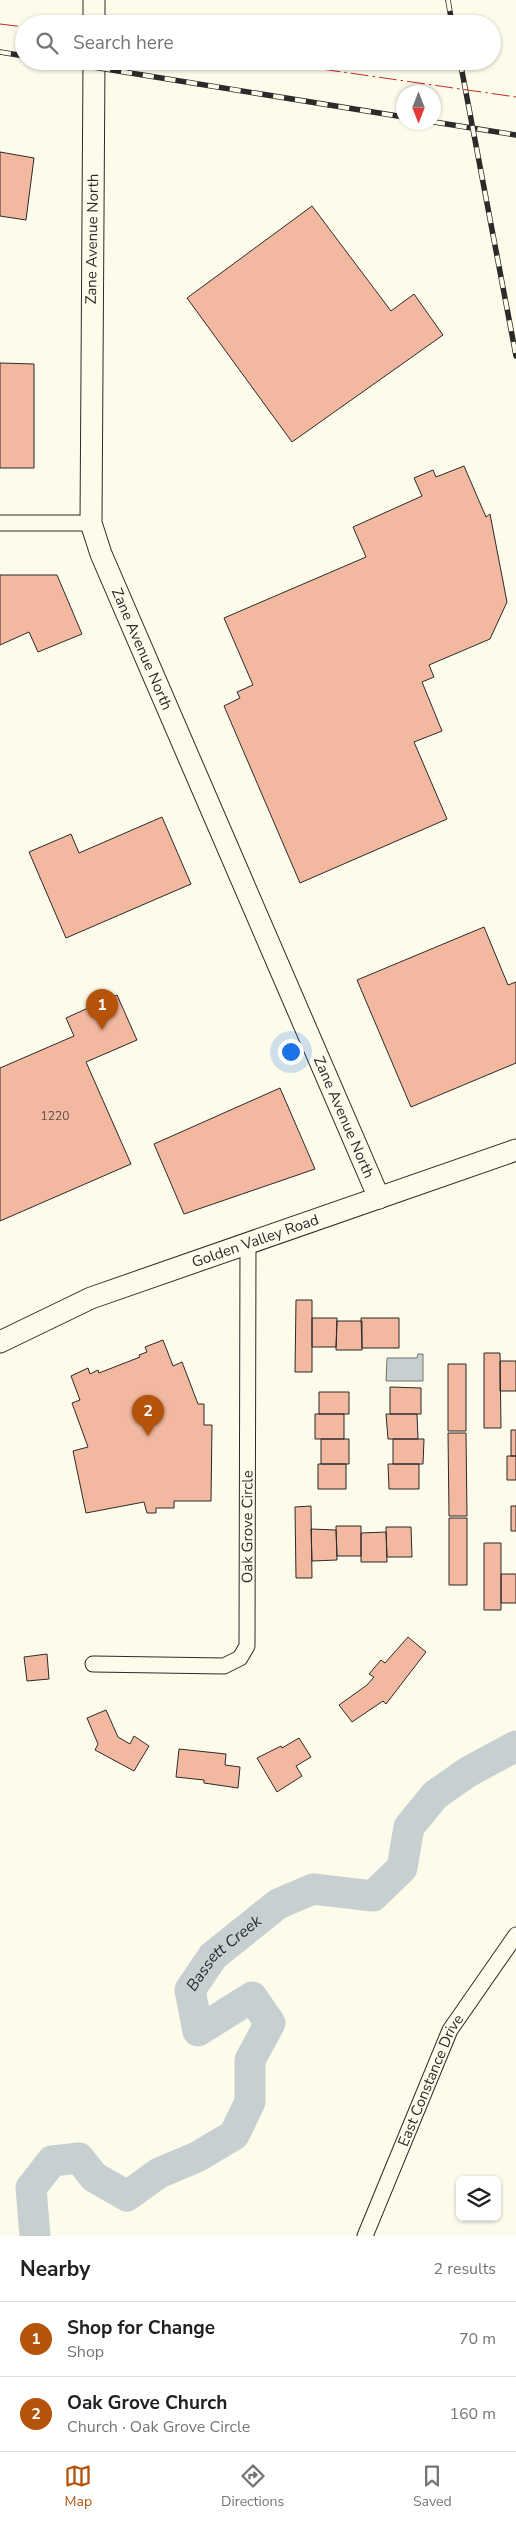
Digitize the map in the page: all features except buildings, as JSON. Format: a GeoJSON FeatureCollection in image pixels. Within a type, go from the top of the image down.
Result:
{"type":"FeatureCollection","features":[{"type":"Feature","properties":{"kind":"street"},"geometry":{"type":"LineString","coordinates":[[94,0],[94,15]]}},
{"type":"Feature","properties":{"kind":"street","name":"Zane Avenue North"},"geometry":{"type":"LineString","coordinates":[[94,70],[91,523],[101,554],[379,1198]]}},
{"type":"Feature","properties":{"kind":"street"},"geometry":{"type":"LineString","coordinates":[[0,522],[91,523]]}},
{"type":"Feature","properties":{"kind":"street","name":"Golden Valley Road"},"geometry":{"type":"LineString","coordinates":[[0,1342],[91,1298],[516,1150]]}},
{"type":"Feature","properties":{"kind":"street","name":"Oak Grove Circle"},"geometry":{"type":"LineString","coordinates":[[93,1664],[224,1666],[240,1658],[247,1646],[248,1244]]}},
{"type":"Feature","properties":{"kind":"street","name":"East Constance Drive"},"geometry":{"type":"LineString","coordinates":[[365,2236],[450,2030],[516,1935]]}},
{"type":"Feature","properties":{"kind":"shaded area"},"geometry":{"type":"Polygon","coordinates":[[[418,1354],[423,1354],[423,1381],[386,1381],[387,1358],[417,1358],[418,1354]]]}},
{"type":"Feature","properties":{"kind":"waterway","name":"Bassett Creek"},"geometry":{"type":"LineString","coordinates":[[35,2236],[31,2188],[52,2161],[79,2158],[94,2177],[127,2196],[159,2173],[197,2157],[234,2135],[250,2102],[250,2060],[270,2023],[252,1997],[198,2031],[190,1990],[213,1956],[278,1904],[313,1889],[373,1896],[402,1868],[409,1827],[435,1795],[468,1772],[516,1746]]}},
{"type":"Feature","properties":{"kind":"railway"},"geometry":{"type":"LineString","coordinates":[[448,0],[450,15]]}},
{"type":"Feature","properties":{"kind":"railway"},"geometry":{"type":"LineString","coordinates":[[0,52],[15,54]]}},
{"type":"Feature","properties":{"kind":"railway"},"geometry":{"type":"LineString","coordinates":[[112,70],[396,116]]}},
{"type":"Feature","properties":{"kind":"railway"},"geometry":{"type":"LineString","coordinates":[[462,70],[516,356]]}},
{"type":"Feature","properties":{"kind":"railway"},"geometry":{"type":"LineString","coordinates":[[441,123],[516,135]]}},
{"type":"Feature","properties":{"kind":"power"},"geometry":{"type":"LineString","coordinates":[[0,24],[15,26]]}},
{"type":"Feature","properties":{"kind":"power"},"geometry":{"type":"LineString","coordinates":[[328,70],[516,97]]}},
{"type":"Feature","properties":{"kind":"place","name":"Shop for Change"},"geometry":{"type":"Point","coordinates":[102,1030]}},
{"type":"Feature","properties":{"kind":"place","name":"Oak Grove Church"},"geometry":{"type":"Point","coordinates":[148,1436]}}]}
